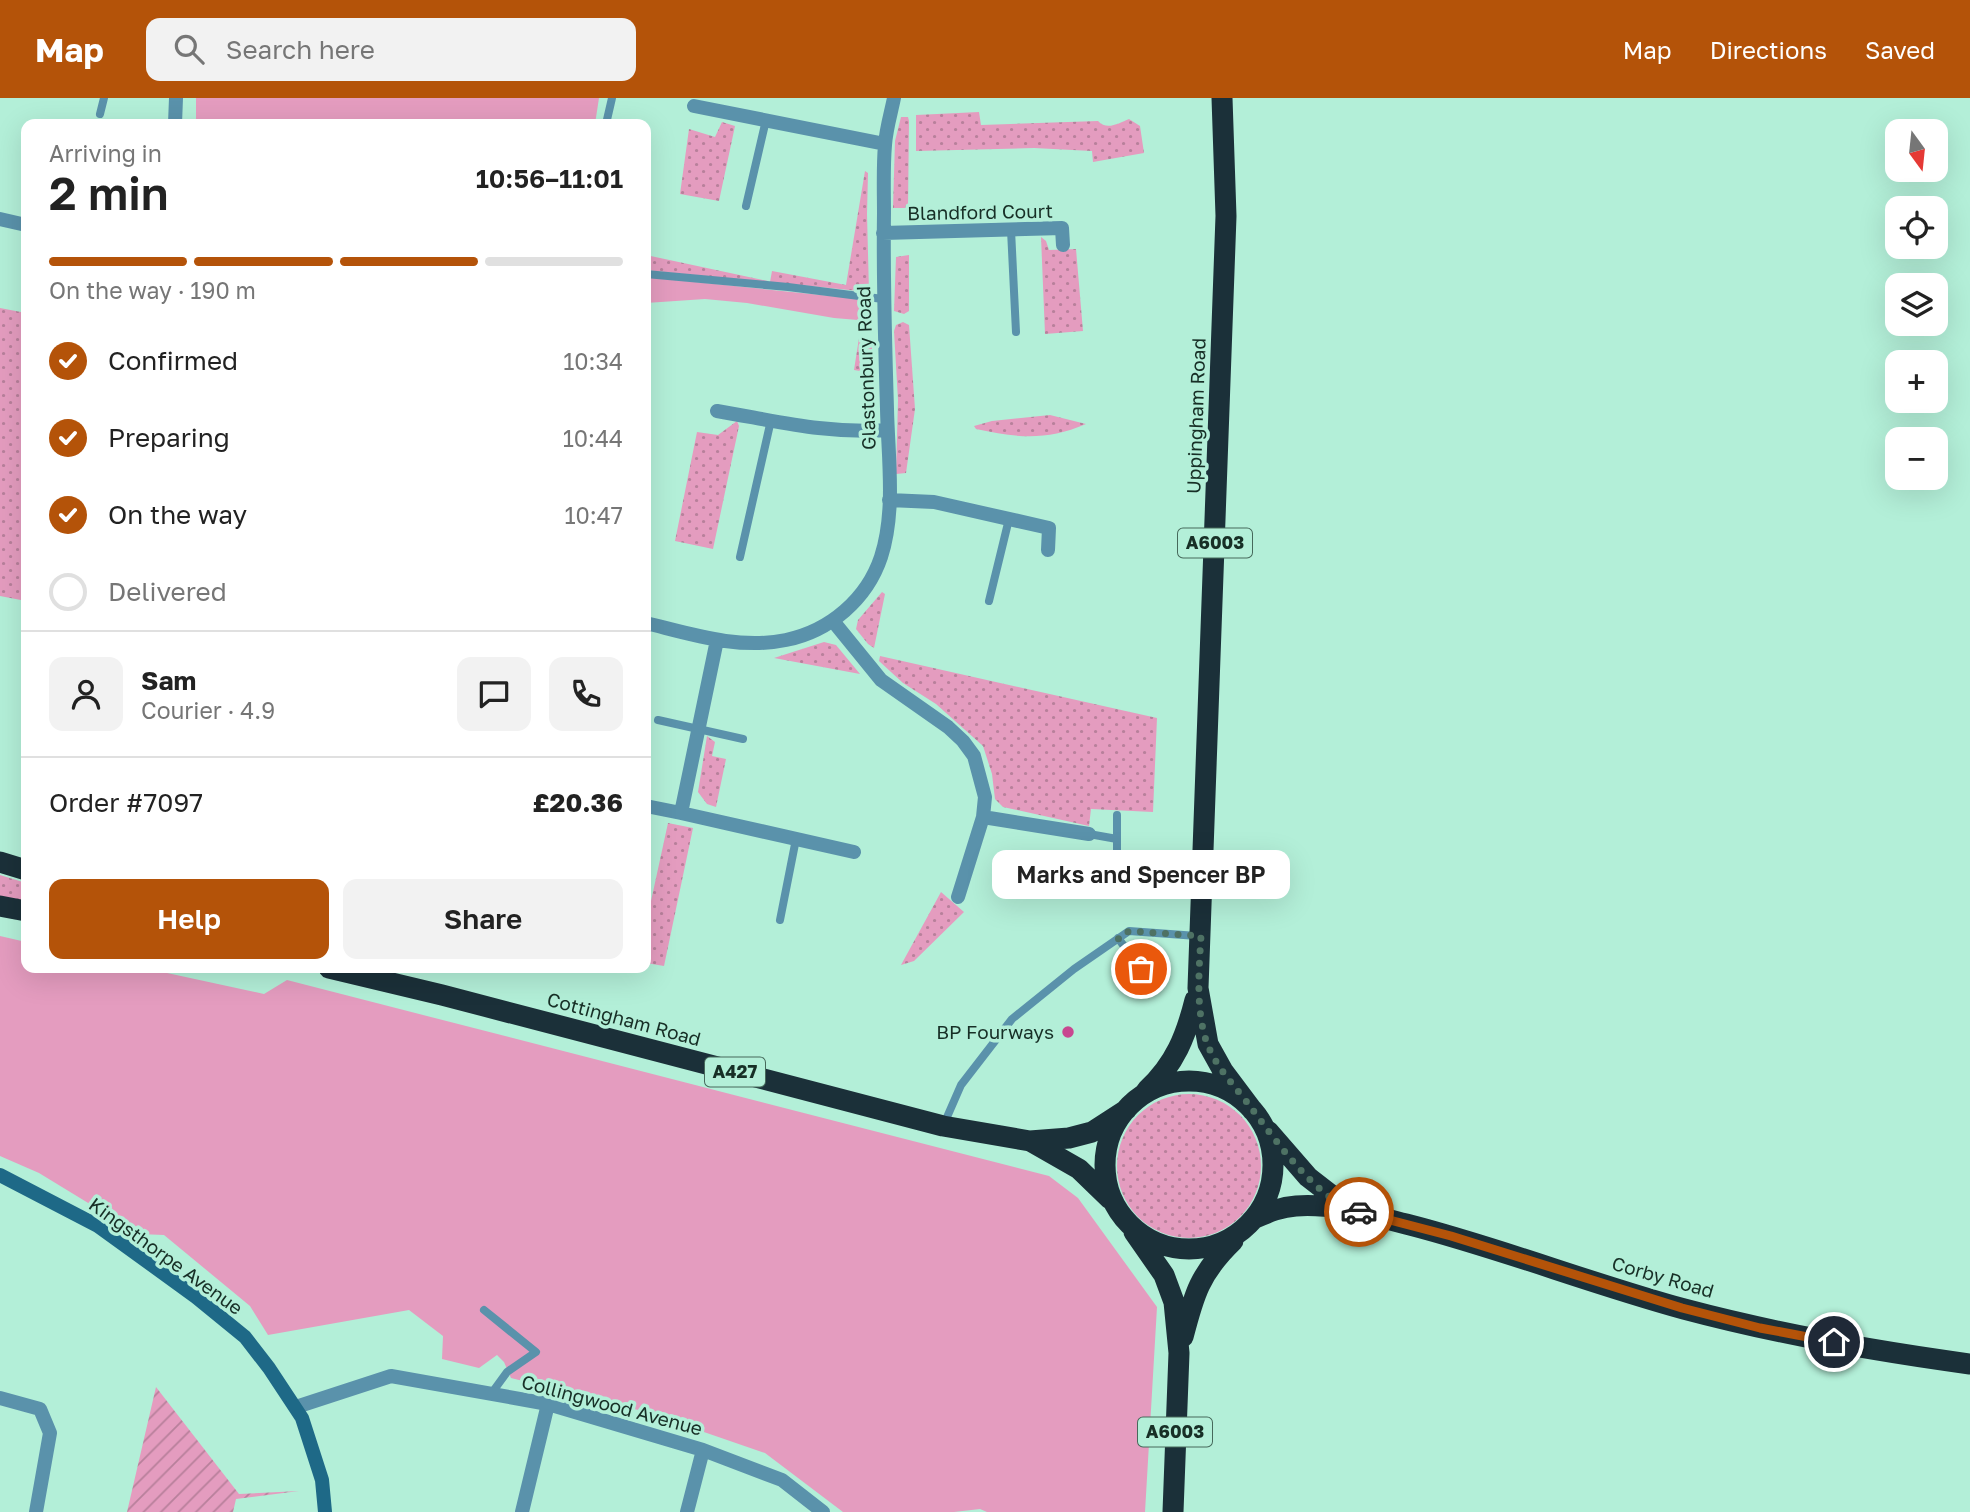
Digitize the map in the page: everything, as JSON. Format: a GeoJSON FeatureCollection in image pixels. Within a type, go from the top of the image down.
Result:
{"type":"FeatureCollection","features":[{"type":"Feature","properties":{"kind":"highway","name":"Uppingham Road"},"geometry":{"type":"LineString","coordinates":[[1222,98],[1226,216],[1198,988],[1208,1044],[1223,1071],[1259,1118]]}},
{"type":"Feature","properties":{"kind":"highway"},"geometry":{"type":"LineString","coordinates":[[0,862],[21,868]]}},
{"type":"Feature","properties":{"kind":"highway"},"geometry":{"type":"LineString","coordinates":[[0,906],[21,910]]}},
{"type":"Feature","properties":{"kind":"highway","name":"Cottingham Road"},"geometry":{"type":"LineString","coordinates":[[348,973],[943,1126],[1030,1141],[1081,1136],[1103,1125],[1131,1105]]}},
{"type":"Feature","properties":{"kind":"highway","name":"Uppingham Road"},"geometry":{"type":"LineString","coordinates":[[1131,1105],[1158,1080],[1174,1059],[1188,1028],[1198,988]]}},
{"type":"Feature","properties":{"kind":"highway"},"geometry":{"type":"LineString","coordinates":[[1184,1082],[1209,1084],[1234,1094],[1259,1118],[1272,1149],[1273,1173],[1268,1197],[1250,1224],[1222,1243],[1195,1250],[1169,1248],[1144,1237],[1119,1211],[1106,1178],[1105,1154],[1112,1130],[1131,1105],[1158,1087],[1184,1082]]}},
{"type":"Feature","properties":{"kind":"highway","name":"Corby Road"},"geometry":{"type":"LineString","coordinates":[[1259,1118],[1308,1177],[1350,1210]]}},
{"type":"Feature","properties":{"kind":"highway","name":"Cottingham Road"},"geometry":{"type":"LineString","coordinates":[[1030,1141],[1079,1169],[1119,1211]]}},
{"type":"Feature","properties":{"kind":"highway","name":"Corby Road"},"geometry":{"type":"LineString","coordinates":[[1250,1224],[1274,1210],[1297,1206],[1350,1210],[1451,1236],[1682,1308],[1760,1328],[1909,1356],[1970,1364]]}},
{"type":"Feature","properties":{"kind":"highway","name":"A6003"},"geometry":{"type":"LineString","coordinates":[[1119,1211],[1169,1284],[1174,1302],[1178,1353],[1173,1512]]}},
{"type":"Feature","properties":{"kind":"highway","name":"A6003"},"geometry":{"type":"LineString","coordinates":[[1178,1353],[1193,1298],[1204,1273],[1250,1224]]}},
{"type":"Feature","properties":{"kind":"street"},"geometry":{"type":"LineString","coordinates":[[175,119],[176,98]]}},
{"type":"Feature","properties":{"kind":"street","name":"Glastonbury Road"},"geometry":{"type":"LineString","coordinates":[[651,624],[717,640],[766,644],[789,640],[815,631],[848,609],[863,592],[875,570],[884,544],[889,499],[883,233],[885,144],[894,98]]}},
{"type":"Feature","properties":{"kind":"street"},"geometry":{"type":"LineString","coordinates":[[694,106],[885,144]]}},
{"type":"Feature","properties":{"kind":"street"},"geometry":{"type":"LineString","coordinates":[[0,219],[21,224]]}},
{"type":"Feature","properties":{"kind":"street","name":"Blandford Court"},"geometry":{"type":"LineString","coordinates":[[883,233],[1062,228],[1063,245]]}},
{"type":"Feature","properties":{"kind":"street"},"geometry":{"type":"LineString","coordinates":[[717,411],[823,430],[887,430]]}},
{"type":"Feature","properties":{"kind":"street"},"geometry":{"type":"LineString","coordinates":[[889,499],[934,502],[1049,528],[1048,550]]}},
{"type":"Feature","properties":{"kind":"street"},"geometry":{"type":"LineString","coordinates":[[833,621],[881,680],[948,727],[974,756],[985,797],[982,817],[958,897]]}},
{"type":"Feature","properties":{"kind":"street"},"geometry":{"type":"LineString","coordinates":[[681,813],[717,640]]}},
{"type":"Feature","properties":{"kind":"street"},"geometry":{"type":"LineString","coordinates":[[651,807],[854,852]]}},
{"type":"Feature","properties":{"kind":"street"},"geometry":{"type":"LineString","coordinates":[[982,817],[1089,834]]}},
{"type":"Feature","properties":{"kind":"street","name":"Kingsthorpe Avenue"},"geometry":{"type":"LineString","coordinates":[[0,1175],[97,1226],[196,1297],[245,1337],[302,1418],[322,1480],[325,1512]]}},
{"type":"Feature","properties":{"kind":"street","name":"Collingwood Avenue"},"geometry":{"type":"LineString","coordinates":[[296,1407],[391,1376],[548,1404],[703,1450],[782,1480],[823,1512]]}},
{"type":"Feature","properties":{"kind":"street"},"geometry":{"type":"LineString","coordinates":[[0,1398],[40,1409],[50,1433],[36,1512]]}},
{"type":"Feature","properties":{"kind":"street"},"geometry":{"type":"LineString","coordinates":[[522,1512],[548,1404]]}},
{"type":"Feature","properties":{"kind":"street"},"geometry":{"type":"LineString","coordinates":[[687,1512],[703,1450]]}},
{"type":"Feature","properties":{"kind":"lane"},"geometry":{"type":"LineString","coordinates":[[100,114],[104,98]]}},
{"type":"Feature","properties":{"kind":"lane"},"geometry":{"type":"LineString","coordinates":[[607,119],[612,98]]}},
{"type":"Feature","properties":{"kind":"lane"},"geometry":{"type":"LineString","coordinates":[[746,206],[766,120]]}},
{"type":"Feature","properties":{"kind":"lane"},"geometry":{"type":"LineString","coordinates":[[1011,230],[1016,332]]}},
{"type":"Feature","properties":{"kind":"lane"},"geometry":{"type":"LineString","coordinates":[[651,274],[883,299]]}},
{"type":"Feature","properties":{"kind":"lane"},"geometry":{"type":"LineString","coordinates":[[740,557],[771,420]]}},
{"type":"Feature","properties":{"kind":"lane"},"geometry":{"type":"LineString","coordinates":[[989,601],[1009,519]]}},
{"type":"Feature","properties":{"kind":"lane"},"geometry":{"type":"LineString","coordinates":[[658,720],[743,739]]}},
{"type":"Feature","properties":{"kind":"lane"},"geometry":{"type":"LineString","coordinates":[[1117,815],[1117,883]]}},
{"type":"Feature","properties":{"kind":"lane"},"geometry":{"type":"LineString","coordinates":[[1089,834],[1117,839]]}},
{"type":"Feature","properties":{"kind":"lane"},"geometry":{"type":"LineString","coordinates":[[780,920],[796,839]]}},
{"type":"Feature","properties":{"kind":"lane"},"geometry":{"type":"LineString","coordinates":[[943,1126],[961,1085],[1012,1019],[1074,969],[1129,931],[1201,936]]}},
{"type":"Feature","properties":{"kind":"lane"},"geometry":{"type":"LineString","coordinates":[[1118,938],[1153,984]]}},
{"type":"Feature","properties":{"kind":"lane"},"geometry":{"type":"LineString","coordinates":[[484,1310],[536,1352],[507,1372],[491,1394]]}},
{"type":"Feature","properties":{"kind":"shaded area"},"geometry":{"type":"Polygon","coordinates":[[[196,98],[599,98],[596,119],[196,119],[196,98]]]}},
{"type":"Feature","properties":{"kind":"shaded area"},"geometry":{"type":"Polygon","coordinates":[[[979,112],[981,125],[1098,121],[1109,126],[1129,119],[1140,126],[1144,153],[1093,162],[1092,151],[1034,148],[916,151],[916,115],[979,112]]]}},
{"type":"Feature","properties":{"kind":"shaded area"},"geometry":{"type":"Polygon","coordinates":[[[901,117],[908,117],[909,121],[908,208],[893,208],[895,141],[901,117]]]}},
{"type":"Feature","properties":{"kind":"shaded area"},"geometry":{"type":"Polygon","coordinates":[[[722,122],[735,126],[719,201],[680,194],[689,129],[715,137],[722,122]]]}},
{"type":"Feature","properties":{"kind":"shaded area"},"geometry":{"type":"Polygon","coordinates":[[[865,171],[868,173],[869,292],[770,282],[772,271],[846,285],[865,171]]]}},
{"type":"Feature","properties":{"kind":"shaded area"},"geometry":{"type":"Polygon","coordinates":[[[1041,237],[1046,241],[1049,250],[1076,249],[1083,331],[1045,334],[1041,237]]]}},
{"type":"Feature","properties":{"kind":"shaded area"},"geometry":{"type":"Polygon","coordinates":[[[909,255],[909,311],[904,314],[894,311],[896,257],[909,255]]]}},
{"type":"Feature","properties":{"kind":"shaded area"},"geometry":{"type":"Polygon","coordinates":[[[651,256],[768,281],[755,282],[651,271],[651,256]]]}},
{"type":"Feature","properties":{"kind":"shaded area"},"geometry":{"type":"Polygon","coordinates":[[[651,278],[870,300],[870,321],[834,318],[747,303],[705,299],[651,303],[651,278]]]}},
{"type":"Feature","properties":{"kind":"shaded area"},"geometry":{"type":"Polygon","coordinates":[[[0,308],[21,312],[21,600],[0,596],[0,308]]]}},
{"type":"Feature","properties":{"kind":"shaded area"},"geometry":{"type":"Polygon","coordinates":[[[903,322],[909,325],[915,409],[906,473],[896,474],[898,400],[894,331],[896,325],[903,322]]]}},
{"type":"Feature","properties":{"kind":"shaded area"},"geometry":{"type":"Polygon","coordinates":[[[859,338],[872,342],[872,373],[854,370],[859,338]]]}},
{"type":"Feature","properties":{"kind":"shaded area"},"geometry":{"type":"Polygon","coordinates":[[[1050,415],[1086,424],[1058,433],[1032,436],[991,432],[976,429],[974,426],[992,421],[1050,415]]]}},
{"type":"Feature","properties":{"kind":"shaded area"},"geometry":{"type":"Polygon","coordinates":[[[737,421],[739,426],[713,549],[675,541],[697,432],[718,435],[737,421]]]}},
{"type":"Feature","properties":{"kind":"shaded area"},"geometry":{"type":"Polygon","coordinates":[[[882,592],[885,594],[874,648],[856,629],[858,620],[882,592]]]}},
{"type":"Feature","properties":{"kind":"shaded area"},"geometry":{"type":"Polygon","coordinates":[[[824,642],[836,645],[860,674],[774,658],[824,642]]]}},
{"type":"Feature","properties":{"kind":"shaded area"},"geometry":{"type":"Polygon","coordinates":[[[880,656],[1157,718],[1153,812],[1091,809],[1089,826],[1003,807],[995,799],[992,774],[983,746],[936,704],[903,683],[879,661],[880,656]]]}},
{"type":"Feature","properties":{"kind":"shaded area"},"geometry":{"type":"Polygon","coordinates":[[[707,736],[715,742],[712,756],[726,759],[716,807],[707,804],[698,792],[707,736]]]}},
{"type":"Feature","properties":{"kind":"shaded area"},"geometry":{"type":"Polygon","coordinates":[[[668,823],[693,828],[664,966],[651,964],[651,901],[668,823]]]}},
{"type":"Feature","properties":{"kind":"shaded area"},"geometry":{"type":"Polygon","coordinates":[[[0,875],[21,881],[21,901],[0,896],[0,875]]]}},
{"type":"Feature","properties":{"kind":"shaded area"},"geometry":{"type":"Polygon","coordinates":[[[941,892],[964,912],[914,961],[901,965],[941,892]]]}},
{"type":"Feature","properties":{"kind":"shaded area"},"geometry":{"type":"Polygon","coordinates":[[[0,936],[21,941],[21,973],[167,973],[264,994],[287,980],[1049,1176],[1078,1198],[1157,1307],[1145,1512],[987,1512],[980,1509],[954,1512],[843,1512],[765,1453],[646,1412],[511,1378],[504,1362],[497,1355],[479,1368],[442,1359],[443,1336],[409,1310],[268,1335],[250,1306],[164,1235],[139,1234],[39,1173],[0,1156],[0,936]]]}},
{"type":"Feature","properties":{"kind":"shaded area"},"geometry":{"type":"Polygon","coordinates":[[[1189,1094],[1217,1100],[1240,1115],[1255,1138],[1261,1166],[1255,1194],[1240,1217],[1217,1232],[1189,1238],[1161,1232],[1138,1217],[1123,1194],[1117,1166],[1123,1138],[1138,1115],[1161,1100],[1189,1094]]]}},
{"type":"Feature","properties":{"kind":"shaded area"},"geometry":{"type":"Polygon","coordinates":[[[156,1387],[239,1494],[299,1491],[236,1499],[233,1512],[127,1512],[156,1387]]]}},
{"type":"Feature","properties":{"kind":"way so far"},"geometry":{"type":"LineString","coordinates":[[1141,969],[1118,938],[1129,931],[1201,936],[1198,988],[1203,1027],[1212,1053],[1297,1167],[1350,1210],[1359,1212]]}},
{"type":"Feature","properties":{"kind":"place","name":"Marks and Spencer BP"},"geometry":{"type":"Point","coordinates":[1141,969]}},
{"type":"Feature","properties":{"kind":"place","name":"BP Fourways"},"geometry":{"type":"Point","coordinates":[1068,1032]}},
{"type":"Feature","properties":{"kind":"route"},"geometry":{"type":"LineString","coordinates":[[1359,1212],[1451,1236],[1682,1308],[1760,1328],[1834,1342]]}}]}
